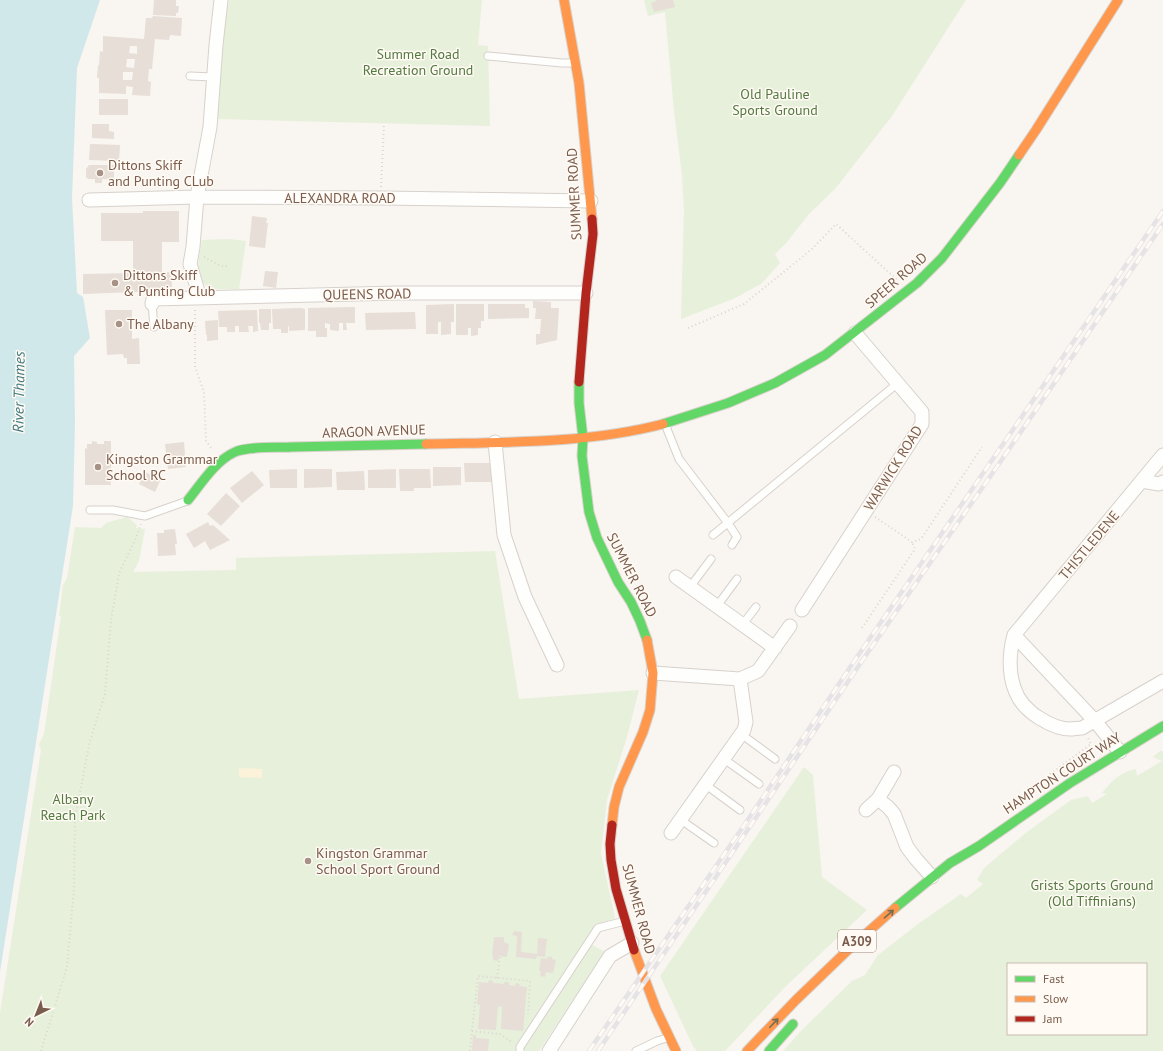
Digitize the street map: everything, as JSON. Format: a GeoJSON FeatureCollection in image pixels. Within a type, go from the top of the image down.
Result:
{"type":"FeatureCollection","features":[{"type":"Feature","properties":{"kind":"main road","name":"SUMMER ROAD"},"geometry":{"type":"LineString","coordinates":[[564,0],[579,83],[593,234],[579,375],[579,403],[583,438],[582,456],[589,512],[596,538],[640,621],[647,640],[653,673],[650,710],[643,732],[619,786],[614,807],[611,823],[610,860],[616,889],[632,944],[654,1002],[676,1051]]}},
{"type":"Feature","properties":{"kind":"main road","name":"SPEER ROAD"},"geometry":{"type":"LineString","coordinates":[[583,438],[637,432],[728,403],[775,384],[825,355],[909,290],[942,258],[1000,183],[1036,130],[1118,0]]}},
{"type":"Feature","properties":{"kind":"main road","name":"ARAGON AVENUE"},"geometry":{"type":"LineString","coordinates":[[188,500],[221,461],[234,452],[251,450],[565,440],[583,438]]}},
{"type":"Feature","properties":{"kind":"main road","name":"HAMPTON COURT WAY"},"geometry":{"type":"LineString","coordinates":[[747,1051],[796,1000],[851,947],[932,877],[950,863],[979,846],[1045,800],[1163,726]]}},
{"type":"Feature","properties":{"kind":"main road","name":"HAMPTON COURT WAY"},"geometry":{"type":"LineString","coordinates":[[957,870],[979,846]]}},
{"type":"Feature","properties":{"kind":"main road"},"geometry":{"type":"LineString","coordinates":[[769,1051],[801,1016]]}},
{"type":"Feature","properties":{"kind":"street"},"geometry":{"type":"LineString","coordinates":[[197,298],[190,264],[193,251],[197,197],[210,127],[216,40],[222,0]]}},
{"type":"Feature","properties":{"kind":"street","name":"ALEXANDRA ROAD"},"geometry":{"type":"LineString","coordinates":[[89,200],[197,197],[591,201]]}},
{"type":"Feature","properties":{"kind":"street","name":"QUEENS ROAD"},"geometry":{"type":"LineString","coordinates":[[152,304],[154,299],[398,294],[586,293]]}},
{"type":"Feature","properties":{"kind":"street","name":"WARWICK ROAD"},"geometry":{"type":"LineString","coordinates":[[802,610],[922,424],[922,412],[855,333]]}},
{"type":"Feature","properties":{"kind":"street"},"geometry":{"type":"LineString","coordinates":[[495,442],[504,535],[525,597],[557,666]]}},
{"type":"Feature","properties":{"kind":"street","name":"THISTLEDENE"},"geometry":{"type":"LineString","coordinates":[[1163,455],[1014,635],[1010,648],[1010,668],[1013,687],[1020,700],[1030,712],[1046,722],[1069,729],[1082,728],[1163,681]]}},
{"type":"Feature","properties":{"kind":"street"},"geometry":{"type":"LineString","coordinates":[[1142,482],[1159,484],[1163,482]]}},
{"type":"Feature","properties":{"kind":"street"},"geometry":{"type":"LineString","coordinates":[[676,577],[775,648]]}},
{"type":"Feature","properties":{"kind":"street"},"geometry":{"type":"LineString","coordinates":[[653,673],[740,680],[758,671],[790,626]]}},
{"type":"Feature","properties":{"kind":"street"},"geometry":{"type":"LineString","coordinates":[[1014,635],[1095,721],[1120,752]]}},
{"type":"Feature","properties":{"kind":"street"},"geometry":{"type":"LineString","coordinates":[[672,833],[744,730],[746,722],[740,680]]}},
{"type":"Feature","properties":{"kind":"street"},"geometry":{"type":"LineString","coordinates":[[866,810],[878,799],[894,772]]}},
{"type":"Feature","properties":{"kind":"street"},"geometry":{"type":"LineString","coordinates":[[878,799],[894,814],[907,847],[932,877]]}},
{"type":"Feature","properties":{"kind":"street"},"geometry":{"type":"LineString","coordinates":[[549,1051],[610,956],[632,944]]}},
{"type":"Feature","properties":{"kind":"lane"},"geometry":{"type":"LineString","coordinates":[[488,56],[576,63]]}},
{"type":"Feature","properties":{"kind":"lane"},"geometry":{"type":"LineString","coordinates":[[190,76],[213,77]]}},
{"type":"Feature","properties":{"kind":"lane"},"geometry":{"type":"LineString","coordinates":[[152,304],[154,327]]}},
{"type":"Feature","properties":{"kind":"lane"},"geometry":{"type":"LineString","coordinates":[[713,535],[898,383]]}},
{"type":"Feature","properties":{"kind":"lane"},"geometry":{"type":"LineString","coordinates":[[665,423],[679,459],[737,537],[732,545]]}},
{"type":"Feature","properties":{"kind":"lane"},"geometry":{"type":"LineString","coordinates":[[90,510],[113,510],[145,516],[188,500]]}},
{"type":"Feature","properties":{"kind":"lane"},"geometry":{"type":"LineString","coordinates":[[690,587],[711,559]]}},
{"type":"Feature","properties":{"kind":"lane"},"geometry":{"type":"LineString","coordinates":[[717,606],[737,579]]}},
{"type":"Feature","properties":{"kind":"lane"},"geometry":{"type":"LineString","coordinates":[[743,624],[756,607]]}},
{"type":"Feature","properties":{"kind":"lane"},"geometry":{"type":"LineString","coordinates":[[742,734],[775,759]]}},
{"type":"Feature","properties":{"kind":"lane"},"geometry":{"type":"LineString","coordinates":[[724,759],[759,784]]}},
{"type":"Feature","properties":{"kind":"lane"},"geometry":{"type":"LineString","coordinates":[[706,785],[740,810]]}},
{"type":"Feature","properties":{"kind":"lane"},"geometry":{"type":"LineString","coordinates":[[681,820],[714,843]]}},
{"type":"Feature","properties":{"kind":"lane"},"geometry":{"type":"LineString","coordinates":[[520,1049],[598,928],[625,921]]}},
{"type":"Feature","properties":{"kind":"lane"},"geometry":{"type":"LineString","coordinates":[[636,1051],[670,1037]]}},
{"type":"Feature","properties":{"kind":"path"},"geometry":{"type":"LineString","coordinates":[[381,198],[384,124]]}},
{"type":"Feature","properties":{"kind":"path"},"geometry":{"type":"LineString","coordinates":[[688,328],[744,304],[812,249],[836,224],[909,290]]}},
{"type":"Feature","properties":{"kind":"path"},"geometry":{"type":"LineString","coordinates":[[193,251],[221,266],[228,266]]}},
{"type":"Feature","properties":{"kind":"path"},"geometry":{"type":"LineString","coordinates":[[197,298],[195,367],[204,392],[206,441],[221,461]]}},
{"type":"Feature","properties":{"kind":"path"},"geometry":{"type":"LineString","coordinates":[[912,542],[921,539],[982,447]]}},
{"type":"Feature","properties":{"kind":"path"},"geometry":{"type":"LineString","coordinates":[[862,628],[915,549],[912,542],[866,511]]}},
{"type":"Feature","properties":{"kind":"path"},"geometry":{"type":"LineString","coordinates":[[41,1051],[67,967],[74,888],[74,818],[90,741],[105,694],[111,621],[119,573],[145,516]]}},
{"type":"Feature","properties":{"kind":"path"},"geometry":{"type":"LineString","coordinates":[[497,978],[500,956]]}},
{"type":"Feature","properties":{"kind":"path"},"geometry":{"type":"LineString","coordinates":[[470,1051],[478,976],[530,981],[528,1014]]}},
{"type":"Feature","properties":{"kind":"path"},"geometry":{"type":"LineString","coordinates":[[472,1031],[500,1034],[520,1049]]}},
{"type":"Feature","properties":{"kind":"green space","name":"Summer Road Recreation Ground"},"geometry":{"type":"Polygon","coordinates":[[[229,0],[482,0],[478,45],[488,46],[490,126],[217,119],[225,21],[229,0]]]}},
{"type":"Feature","properties":{"kind":"green space","name":"Old Pauline Sports Ground"},"geometry":{"type":"Polygon","coordinates":[[[644,0],[966,0],[892,116],[835,189],[809,214],[787,242],[775,254],[780,263],[761,284],[733,299],[681,319],[684,209],[665,12],[648,16],[644,0]]]}},
{"type":"Feature","properties":{"kind":"green space"},"geometry":{"type":"Polygon","coordinates":[[[228,239],[246,241],[239,289],[212,289],[203,283],[198,272],[202,240],[228,239]]]}},
{"type":"Feature","properties":{"kind":"green space","name":"Kingston Grammar School Sport Ground"},"geometry":{"type":"Polygon","coordinates":[[[127,517],[137,525],[136,528],[145,529],[139,561],[133,572],[236,570],[236,558],[495,551],[519,699],[639,690],[627,737],[607,800],[601,853],[615,918],[600,924],[586,941],[605,952],[539,1051],[0,1051],[0,1013],[41,750],[39,744],[44,734],[61,616],[59,616],[63,585],[67,578],[75,527],[101,528],[106,523],[127,517]]]}},
{"type":"Feature","properties":{"kind":"green space","name":"Grists Sports Ground (Old Tiffinians)"},"geometry":{"type":"Polygon","coordinates":[[[1160,751],[1163,751],[1163,1051],[783,1051],[800,1032],[852,981],[865,975],[878,955],[918,924],[961,894],[966,898],[983,884],[977,880],[984,868],[1027,832],[1071,800],[1088,796],[1092,803],[1107,794],[1102,793],[1121,775],[1136,769],[1137,776],[1162,761],[1153,757],[1160,751]]]}},
{"type":"Feature","properties":{"kind":"green space"},"geometry":{"type":"Polygon","coordinates":[[[804,767],[813,775],[822,877],[867,910],[785,987],[725,1051],[697,1051],[693,1046],[660,976],[804,767]]]}},
{"type":"Feature","properties":{"kind":"sand"},"geometry":{"type":"Polygon","coordinates":[[[239,768],[262,769],[262,778],[239,777],[239,768]]]}},
{"type":"Feature","properties":{"kind":"water","name":"River Thames"},"geometry":{"type":"Polygon","coordinates":[[[0,0],[100,0],[77,68],[72,198],[77,293],[83,297],[90,338],[74,356],[75,423],[73,506],[0,972],[0,0]]]}},
{"type":"Feature","properties":{"kind":"building"},"geometry":{"type":"Polygon","coordinates":[[[154,0],[176,0],[176,6],[179,6],[178,13],[176,13],[176,16],[153,15],[154,0]]]}},
{"type":"Feature","properties":{"kind":"building"},"geometry":{"type":"Polygon","coordinates":[[[656,0],[673,0],[675,7],[654,12],[651,3],[656,0]]]}},
{"type":"Feature","properties":{"kind":"building"},"geometry":{"type":"Polygon","coordinates":[[[153,16],[182,18],[181,36],[170,35],[169,40],[155,39],[152,69],[149,69],[148,81],[151,82],[150,96],[132,95],[133,87],[126,86],[126,94],[99,93],[99,78],[97,78],[100,51],[103,52],[103,36],[144,39],[146,18],[152,18],[153,16]],[[130,46],[129,53],[137,54],[137,46],[130,46]],[[127,59],[126,67],[134,68],[135,59],[127,59]],[[123,72],[123,80],[132,80],[133,72],[123,72]]]}},
{"type":"Feature","properties":{"kind":"building"},"geometry":{"type":"Polygon","coordinates":[[[99,99],[128,99],[128,115],[99,115],[99,99]]]}},
{"type":"Feature","properties":{"kind":"building"},"geometry":{"type":"Polygon","coordinates":[[[92,124],[109,124],[109,131],[114,132],[114,139],[92,138],[92,124]]]}},
{"type":"Feature","properties":{"kind":"building"},"geometry":{"type":"Polygon","coordinates":[[[90,144],[120,145],[119,161],[89,160],[90,144]]]}},
{"type":"Feature","properties":{"kind":"building","name":"Dittons Skiff and Punting CLub"},"geometry":{"type":"Polygon","coordinates":[[[89,165],[114,165],[114,180],[102,179],[102,183],[95,183],[95,179],[88,179],[86,177],[86,169],[89,165]]]}},
{"type":"Feature","properties":{"kind":"building"},"geometry":{"type":"Polygon","coordinates":[[[143,211],[179,211],[179,242],[162,242],[162,272],[171,272],[172,287],[163,288],[163,291],[83,294],[83,274],[133,273],[133,241],[101,241],[101,213],[143,213],[143,211]]]}},
{"type":"Feature","properties":{"kind":"building"},"geometry":{"type":"Polygon","coordinates":[[[252,216],[267,218],[266,223],[268,223],[265,248],[249,246],[252,216]]]}},
{"type":"Feature","properties":{"kind":"building"},"geometry":{"type":"Polygon","coordinates":[[[265,271],[278,272],[276,288],[263,286],[265,271]]]}},
{"type":"Feature","properties":{"kind":"building"},"geometry":{"type":"Polygon","coordinates":[[[533,301],[551,302],[551,308],[559,308],[557,340],[536,345],[536,334],[540,334],[542,319],[535,319],[536,308],[533,308],[533,301]]]}},
{"type":"Feature","properties":{"kind":"building"},"geometry":{"type":"Polygon","coordinates":[[[454,304],[454,322],[451,322],[451,334],[441,335],[441,322],[438,322],[438,334],[426,334],[426,305],[454,304]]]}},
{"type":"Feature","properties":{"kind":"building"},"geometry":{"type":"Polygon","coordinates":[[[456,304],[484,304],[484,321],[481,321],[481,328],[478,328],[478,335],[471,336],[471,328],[468,328],[468,335],[456,335],[456,304]]]}},
{"type":"Feature","properties":{"kind":"building"},"geometry":{"type":"Polygon","coordinates":[[[488,304],[525,304],[525,308],[529,308],[529,318],[488,319],[488,304]]]}},
{"type":"Feature","properties":{"kind":"building"},"geometry":{"type":"Polygon","coordinates":[[[355,307],[355,323],[346,323],[347,330],[343,330],[343,323],[339,323],[339,331],[330,330],[330,324],[325,323],[325,328],[327,328],[327,337],[316,337],[316,331],[308,331],[308,308],[355,307]]]}},
{"type":"Feature","properties":{"kind":"building"},"geometry":{"type":"Polygon","coordinates":[[[259,309],[271,309],[271,323],[269,323],[269,330],[261,330],[259,323],[259,309]]]}},
{"type":"Feature","properties":{"kind":"building"},"geometry":{"type":"Polygon","coordinates":[[[272,309],[305,309],[305,330],[289,331],[288,326],[288,333],[281,333],[281,329],[273,329],[272,309]]]}},
{"type":"Feature","properties":{"kind":"building","name":"The Albany"},"geometry":{"type":"Polygon","coordinates":[[[105,310],[132,310],[132,339],[139,338],[140,364],[127,364],[127,358],[124,358],[123,354],[107,355],[105,310]]]}},
{"type":"Feature","properties":{"kind":"building"},"geometry":{"type":"Polygon","coordinates":[[[257,310],[258,331],[253,332],[253,326],[248,326],[249,332],[239,332],[239,326],[235,326],[235,332],[227,332],[227,327],[219,327],[218,311],[257,310]]]}},
{"type":"Feature","properties":{"kind":"building"},"geometry":{"type":"Polygon","coordinates":[[[415,312],[416,329],[366,330],[365,313],[415,312]]]}},
{"type":"Feature","properties":{"kind":"building"},"geometry":{"type":"Polygon","coordinates":[[[218,320],[218,340],[207,341],[205,321],[218,320]]]}},
{"type":"Feature","properties":{"kind":"building","name":"Kingston Grammar School RC"},"geometry":{"type":"Polygon","coordinates":[[[92,441],[97,442],[97,444],[104,444],[104,441],[111,441],[111,485],[85,485],[85,448],[87,449],[87,444],[92,444],[92,441]]]}},
{"type":"Feature","properties":{"kind":"building"},"geometry":{"type":"Polygon","coordinates":[[[184,442],[186,467],[168,469],[165,444],[184,442]]]}},
{"type":"Feature","properties":{"kind":"building"},"geometry":{"type":"Polygon","coordinates":[[[464,463],[492,463],[493,482],[465,482],[464,463]]]}},
{"type":"Feature","properties":{"kind":"building"},"geometry":{"type":"Polygon","coordinates":[[[433,467],[461,467],[461,485],[433,486],[433,467]]]}},
{"type":"Feature","properties":{"kind":"building"},"geometry":{"type":"Polygon","coordinates":[[[297,469],[297,488],[270,488],[269,470],[297,469]]]}},
{"type":"Feature","properties":{"kind":"building"},"geometry":{"type":"Polygon","coordinates":[[[304,469],[332,469],[332,487],[304,488],[304,469]]]}},
{"type":"Feature","properties":{"kind":"building"},"geometry":{"type":"Polygon","coordinates":[[[396,469],[396,488],[368,488],[368,470],[396,469]]]}},
{"type":"Feature","properties":{"kind":"building"},"geometry":{"type":"Polygon","coordinates":[[[399,469],[430,469],[431,488],[414,488],[414,491],[400,491],[399,469]]]}},
{"type":"Feature","properties":{"kind":"building"},"geometry":{"type":"Polygon","coordinates":[[[252,471],[264,485],[242,503],[230,488],[252,471]]]}},
{"type":"Feature","properties":{"kind":"building"},"geometry":{"type":"Polygon","coordinates":[[[364,471],[365,490],[337,490],[336,472],[364,471]]]}},
{"type":"Feature","properties":{"kind":"building"},"geometry":{"type":"Polygon","coordinates":[[[145,472],[161,479],[155,492],[139,484],[145,472]]]}},
{"type":"Feature","properties":{"kind":"building"},"geometry":{"type":"Polygon","coordinates":[[[226,493],[240,506],[221,526],[207,514],[226,493]]]}},
{"type":"Feature","properties":{"kind":"building"},"geometry":{"type":"Polygon","coordinates":[[[208,522],[210,526],[213,525],[230,540],[210,550],[205,541],[194,548],[186,534],[208,522]]]}},
{"type":"Feature","properties":{"kind":"building"},"geometry":{"type":"Polygon","coordinates":[[[175,529],[177,544],[175,544],[176,555],[158,556],[157,533],[164,533],[164,530],[175,529]]]}},
{"type":"Feature","properties":{"kind":"building"},"geometry":{"type":"Polygon","coordinates":[[[514,931],[522,932],[521,952],[537,954],[538,938],[547,939],[545,957],[537,956],[536,959],[516,957],[517,936],[512,935],[514,931]]]}},
{"type":"Feature","properties":{"kind":"building"},"geometry":{"type":"Polygon","coordinates":[[[494,937],[504,937],[504,942],[509,944],[507,957],[499,956],[498,961],[493,960],[492,955],[494,937]]]}},
{"type":"Feature","properties":{"kind":"building"},"geometry":{"type":"Polygon","coordinates":[[[547,957],[552,957],[552,959],[556,960],[553,973],[546,972],[545,977],[540,976],[541,971],[539,971],[541,958],[547,959],[547,957]]]}},
{"type":"Feature","properties":{"kind":"building"},"geometry":{"type":"Polygon","coordinates":[[[489,980],[493,981],[493,983],[504,984],[504,982],[509,982],[509,985],[515,986],[516,983],[520,984],[519,986],[527,987],[523,1031],[501,1029],[502,1007],[498,1006],[496,1030],[478,1029],[480,1005],[477,1004],[479,982],[488,983],[489,980]]]}},
{"type":"Feature","properties":{"kind":"building"},"geometry":{"type":"Polygon","coordinates":[[[473,1035],[476,1035],[476,1038],[489,1039],[488,1051],[472,1051],[473,1035]]]}},
{"type":"Feature","properties":{"kind":"railway"},"geometry":{"type":"LineString","coordinates":[[589,1051],[1163,211]]}},
{"type":"Feature","properties":{"kind":"railway"},"geometry":{"type":"LineString","coordinates":[[598,1051],[862,661],[1163,224]]}},
{"type":"Feature","properties":{"kind":"traffic: fast"},"geometry":{"type":"LineString","coordinates":[[663,424],[728,403],[775,383],[825,355],[917,283],[942,258],[1000,183],[1019,155]]}},
{"type":"Feature","properties":{"kind":"traffic: fast"},"geometry":{"type":"LineString","coordinates":[[579,382],[579,403],[583,438],[582,456],[589,512],[597,538],[618,582],[631,602],[647,640]]}},
{"type":"Feature","properties":{"kind":"traffic: fast"},"geometry":{"type":"LineString","coordinates":[[188,500],[203,480],[221,461],[241,450],[262,448],[426,444]]}},
{"type":"Feature","properties":{"kind":"traffic: fast"},"geometry":{"type":"LineString","coordinates":[[895,908],[950,863],[979,846],[1070,783],[1163,726]]}},
{"type":"Feature","properties":{"kind":"traffic: fast"},"geometry":{"type":"LineString","coordinates":[[769,1051],[793,1024]]}},
{"type":"Feature","properties":{"kind":"traffic: slow"},"geometry":{"type":"LineString","coordinates":[[564,0],[579,83],[592,219]]}},
{"type":"Feature","properties":{"kind":"traffic: slow"},"geometry":{"type":"LineString","coordinates":[[1019,155],[1118,0]]}},
{"type":"Feature","properties":{"kind":"traffic: slow"},"geometry":{"type":"LineString","coordinates":[[426,444],[575,439],[634,431],[663,424]]}},
{"type":"Feature","properties":{"kind":"traffic: slow"},"geometry":{"type":"LineString","coordinates":[[612,825],[614,807],[619,787],[643,732],[650,710],[653,673],[647,640]]}},
{"type":"Feature","properties":{"kind":"traffic: slow"},"geometry":{"type":"LineString","coordinates":[[747,1051],[796,1000],[851,947],[895,908]]}},
{"type":"Feature","properties":{"kind":"traffic: slow"},"geometry":{"type":"LineString","coordinates":[[634,950],[656,1009],[676,1051]]}},
{"type":"Feature","properties":{"kind":"traffic: jam"},"geometry":{"type":"LineString","coordinates":[[579,382],[586,293],[593,234],[592,219]]}},
{"type":"Feature","properties":{"kind":"traffic: jam"},"geometry":{"type":"LineString","coordinates":[[612,825],[610,844],[616,889],[634,950]]}},
{"type":"Feature","properties":{"kind":"place","name":"Dittons Skiff and Punting CLub"},"geometry":{"type":"Point","coordinates":[100,173]}},
{"type":"Feature","properties":{"kind":"place","name":"Dittons Skiff & Punting Club"},"geometry":{"type":"Point","coordinates":[115,283]}},
{"type":"Feature","properties":{"kind":"place","name":"The Albany"},"geometry":{"type":"Point","coordinates":[119,324]}},
{"type":"Feature","properties":{"kind":"place","name":"Kingston Grammar School RC"},"geometry":{"type":"Point","coordinates":[98,467]}},
{"type":"Feature","properties":{"kind":"place","name":"Kingston Grammar School Sport Ground"},"geometry":{"type":"Point","coordinates":[308,861]}},
{"type":"Feature","properties":{"kind":"park label","name":"Albany Reach Park"},"geometry":{"type":"Point","coordinates":[73,808]}}]}
